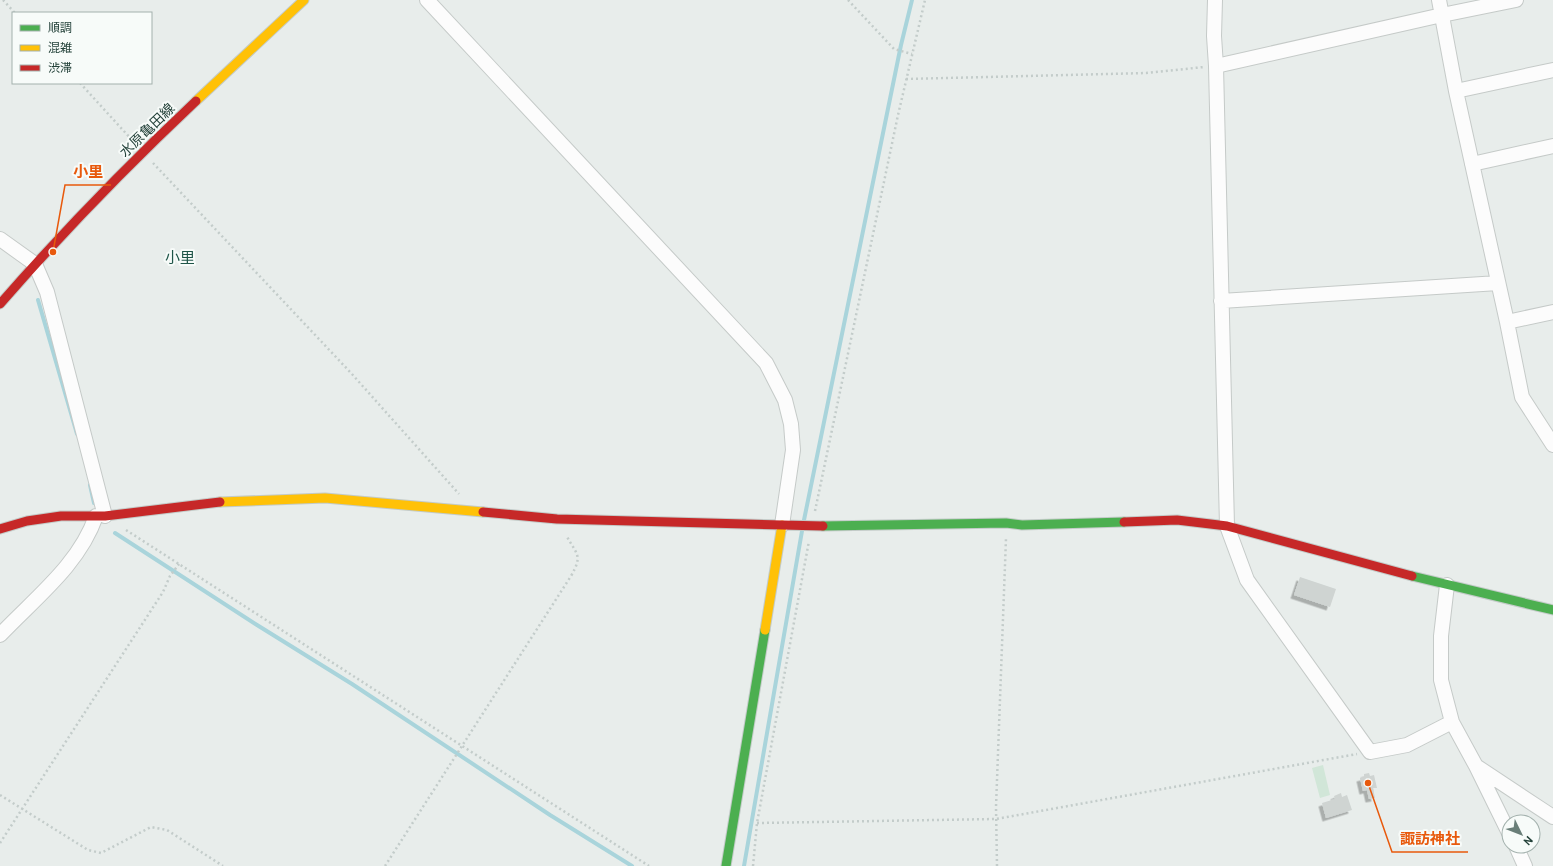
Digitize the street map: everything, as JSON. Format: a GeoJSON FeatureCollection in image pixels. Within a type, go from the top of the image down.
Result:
{"type":"FeatureCollection","features":[{"type":"Feature","properties":{"kind":"street","name":"水原亀田線"},"geometry":{"type":"LineString","coordinates":[[0,304],[35,264],[143,151],[304,0]]}},
{"type":"Feature","properties":{"kind":"street"},"geometry":{"type":"LineString","coordinates":[[426,0],[766,363],[785,400],[793,450],[726,866]]}},
{"type":"Feature","properties":{"kind":"street"},"geometry":{"type":"LineString","coordinates":[[1215,0],[1214,36],[1216,66],[1227,526],[1247,580],[1370,752],[1407,745],[1452,722]]}},
{"type":"Feature","properties":{"kind":"street"},"geometry":{"type":"LineString","coordinates":[[1439,0],[1456,91],[1522,397],[1553,445]]}},
{"type":"Feature","properties":{"kind":"street"},"geometry":{"type":"LineString","coordinates":[[1216,66],[1442,15],[1516,0]]}},
{"type":"Feature","properties":{"kind":"street"},"geometry":{"type":"LineString","coordinates":[[1456,91],[1553,70]]}},
{"type":"Feature","properties":{"kind":"street"},"geometry":{"type":"LineString","coordinates":[[1472,164],[1552,149]]}},
{"type":"Feature","properties":{"kind":"street"},"geometry":{"type":"LineString","coordinates":[[0,239],[35,264],[47,292],[100,516],[83,544],[44,592],[0,635]]}},
{"type":"Feature","properties":{"kind":"street"},"geometry":{"type":"LineString","coordinates":[[1221,301],[1498,282]]}},
{"type":"Feature","properties":{"kind":"street"},"geometry":{"type":"LineString","coordinates":[[1507,322],[1553,312]]}},
{"type":"Feature","properties":{"kind":"street"},"geometry":{"type":"LineString","coordinates":[[0,529],[27,521],[61,516],[100,516],[217,502],[325,498],[557,519],[812,526],[1006,523],[1022,525],[1177,520],[1227,526],[1447,584],[1553,610]]}},
{"type":"Feature","properties":{"kind":"street"},"geometry":{"type":"LineString","coordinates":[[1447,584],[1441,636],[1441,680],[1452,722],[1501,817]]}},
{"type":"Feature","properties":{"kind":"street"},"geometry":{"type":"LineString","coordinates":[[1476,766],[1553,817]]}},
{"type":"Feature","properties":{"kind":"street"},"geometry":{"type":"LineString","coordinates":[[1520,854],[1525,866]]}},
{"type":"Feature","properties":{"kind":"path"},"geometry":{"type":"LineString","coordinates":[[3,0],[14,12]]}},
{"type":"Feature","properties":{"kind":"path"},"geometry":{"type":"LineString","coordinates":[[848,0],[894,49],[912,54]]}},
{"type":"Feature","properties":{"kind":"path"},"geometry":{"type":"LineString","coordinates":[[753,866],[757,823],[812,526],[924,0]]}},
{"type":"Feature","properties":{"kind":"path"},"geometry":{"type":"LineString","coordinates":[[906,79],[1146,73],[1216,66]]}},
{"type":"Feature","properties":{"kind":"path"},"geometry":{"type":"LineString","coordinates":[[81,84],[351,373],[466,502],[471,512]]}},
{"type":"Feature","properties":{"kind":"path"},"geometry":{"type":"LineString","coordinates":[[385,866],[578,564],[578,558],[557,519]]}},
{"type":"Feature","properties":{"kind":"path"},"geometry":{"type":"LineString","coordinates":[[997,866],[996,819],[1006,523]]}},
{"type":"Feature","properties":{"kind":"path"},"geometry":{"type":"LineString","coordinates":[[123,528],[649,866]]}},
{"type":"Feature","properties":{"kind":"path"},"geometry":{"type":"LineString","coordinates":[[0,843],[163,592],[170,576],[179,564]]}},
{"type":"Feature","properties":{"kind":"path"},"geometry":{"type":"LineString","coordinates":[[757,823],[996,819],[1370,752]]}},
{"type":"Feature","properties":{"kind":"path"},"geometry":{"type":"LineString","coordinates":[[0,795],[88,850],[101,853],[151,827],[167,830],[223,866]]}},
{"type":"Feature","properties":{"kind":"green space"},"geometry":{"type":"Polygon","coordinates":[[[1323,765],[1330,795],[1320,798],[1312,768],[1323,765]]]}},
{"type":"Feature","properties":{"kind":"building"},"geometry":{"type":"Polygon","coordinates":[[[1300,577],[1336,589],[1330,607],[1294,595],[1300,577]]]}},
{"type":"Feature","properties":{"kind":"building"},"geometry":{"type":"Polygon","coordinates":[[[1369,773],[1370,776],[1374,775],[1377,788],[1373,788],[1375,798],[1369,799],[1367,790],[1363,791],[1360,778],[1364,777],[1364,774],[1369,773]]]}},
{"type":"Feature","properties":{"kind":"building"},"geometry":{"type":"Polygon","coordinates":[[[1341,793],[1342,797],[1347,795],[1352,810],[1326,818],[1322,803],[1335,799],[1334,796],[1341,793]]]}},
{"type":"Feature","properties":{"kind":"waterway"},"geometry":{"type":"LineString","coordinates":[[804,520],[901,45],[912,0]]}},
{"type":"Feature","properties":{"kind":"waterway"},"geometry":{"type":"LineString","coordinates":[[38,300],[77,434]]}},
{"type":"Feature","properties":{"kind":"waterway"},"geometry":{"type":"LineString","coordinates":[[90,485],[94,503]]}},
{"type":"Feature","properties":{"kind":"waterway"},"geometry":{"type":"LineString","coordinates":[[744,866],[802,531]]}},
{"type":"Feature","properties":{"kind":"waterway"},"geometry":{"type":"LineString","coordinates":[[115,533],[257,625],[352,684],[550,815],[632,866]]}},
{"type":"Feature","properties":{"kind":"traffic: fast"},"geometry":{"type":"LineString","coordinates":[[823,526],[1006,523],[1022,525],[1124,522]]}},
{"type":"Feature","properties":{"kind":"traffic: fast"},"geometry":{"type":"LineString","coordinates":[[1412,576],[1553,610]]}},
{"type":"Feature","properties":{"kind":"traffic: fast"},"geometry":{"type":"LineString","coordinates":[[726,866],[765,630]]}},
{"type":"Feature","properties":{"kind":"traffic: slow"},"geometry":{"type":"LineString","coordinates":[[196,101],[304,0]]}},
{"type":"Feature","properties":{"kind":"traffic: slow"},"geometry":{"type":"LineString","coordinates":[[220,502],[325,498],[483,512]]}},
{"type":"Feature","properties":{"kind":"traffic: slow"},"geometry":{"type":"LineString","coordinates":[[765,630],[782,525]]}},
{"type":"Feature","properties":{"kind":"traffic: jam"},"geometry":{"type":"LineString","coordinates":[[0,304],[95,200],[196,101]]}},
{"type":"Feature","properties":{"kind":"traffic: jam"},"geometry":{"type":"LineString","coordinates":[[0,529],[27,521],[61,516],[105,516],[220,502]]}},
{"type":"Feature","properties":{"kind":"traffic: jam"},"geometry":{"type":"LineString","coordinates":[[483,512],[557,519],[823,526]]}},
{"type":"Feature","properties":{"kind":"traffic: jam"},"geometry":{"type":"LineString","coordinates":[[1124,522],[1177,520],[1227,526],[1412,576]]}},
{"type":"Feature","properties":{"kind":"place","name":"小里"},"geometry":{"type":"Point","coordinates":[53,252]}},
{"type":"Feature","properties":{"kind":"place","name":"諏訪神社"},"geometry":{"type":"Point","coordinates":[1368,783]}},
{"type":"Feature","properties":{"kind":"district","name":"小里"},"geometry":{"type":"Point","coordinates":[180,258]}}]}
